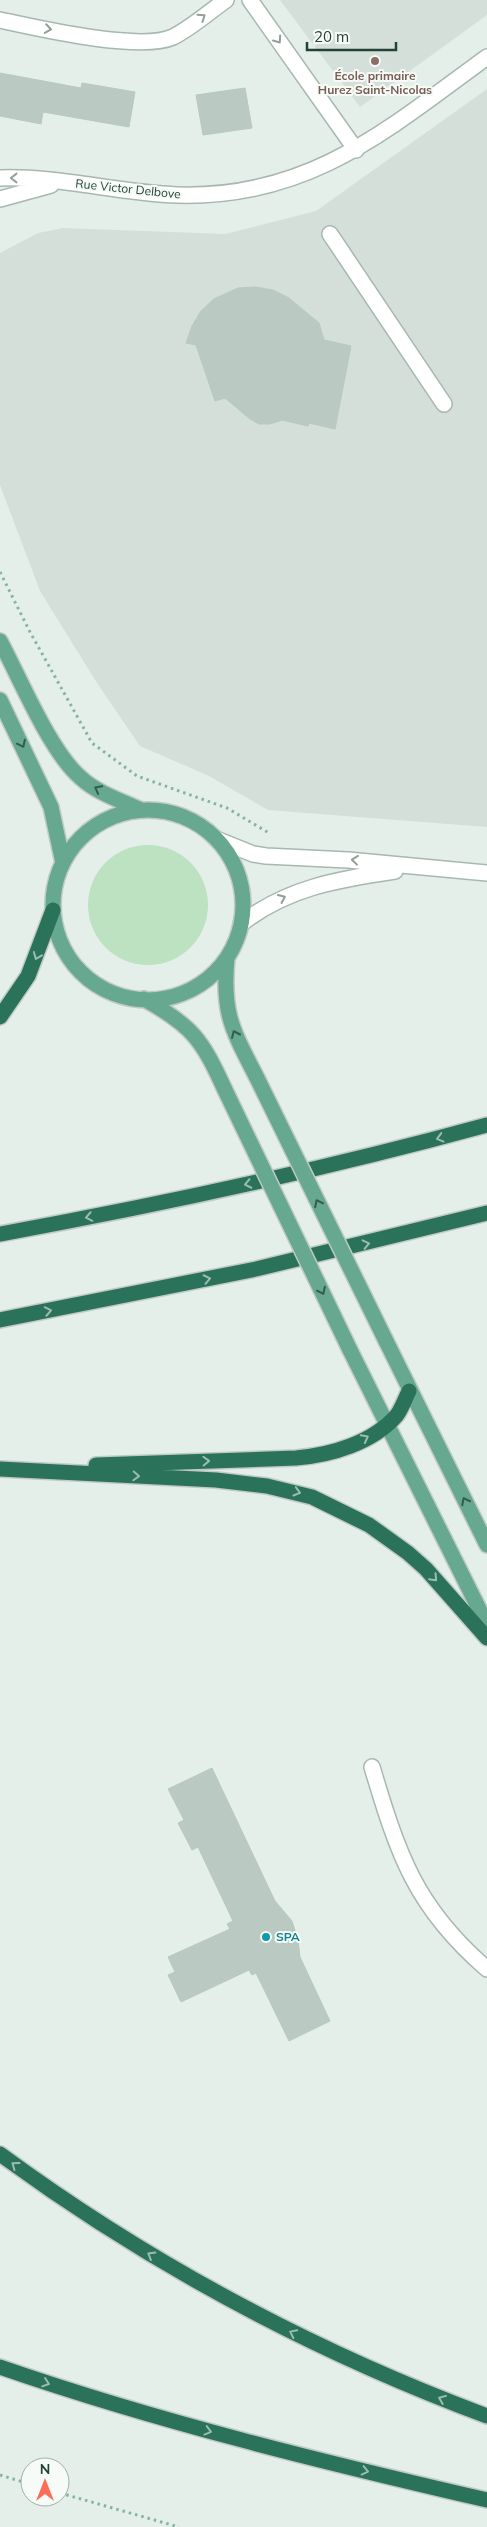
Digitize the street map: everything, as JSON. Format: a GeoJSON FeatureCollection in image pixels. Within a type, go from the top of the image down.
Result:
{"type":"FeatureCollection","features":[{"type":"Feature","properties":{"kind":"highway"},"geometry":{"type":"LineString","coordinates":[[0,1017],[28,976],[53,910]]}},
{"type":"Feature","properties":{"kind":"highway"},"geometry":{"type":"LineString","coordinates":[[0,1234],[259,1182],[487,1125]]}},
{"type":"Feature","properties":{"kind":"highway"},"geometry":{"type":"LineString","coordinates":[[0,1320],[256,1269],[487,1213]]}},
{"type":"Feature","properties":{"kind":"highway"},"geometry":{"type":"LineString","coordinates":[[0,1469],[312,1457],[348,1446],[371,1436],[397,1414],[409,1391]]}},
{"type":"Feature","properties":{"kind":"highway"},"geometry":{"type":"LineString","coordinates":[[0,1469],[216,1480],[267,1486],[312,1497],[369,1525],[408,1553],[426,1570],[487,1638]]}},
{"type":"Feature","properties":{"kind":"highway"},"geometry":{"type":"LineString","coordinates":[[0,2154],[103,2225],[245,2309],[355,2362],[487,2416]]}},
{"type":"Feature","properties":{"kind":"highway"},"geometry":{"type":"LineString","coordinates":[[0,2367],[161,2418],[326,2462],[487,2500]]}},
{"type":"Feature","properties":{"kind":"main road"},"geometry":{"type":"LineString","coordinates":[[0,641],[53,742],[67,763],[80,778],[93,787],[141,810]]}},
{"type":"Feature","properties":{"kind":"main road"},"geometry":{"type":"LineString","coordinates":[[0,700],[51,807],[62,864]]}},
{"type":"Feature","properties":{"kind":"main road"},"geometry":{"type":"LineString","coordinates":[[141,810],[162,811],[182,816],[200,826],[216,839],[228,855],[239,878],[243,903],[241,924],[235,942],[226,958],[212,974],[186,992],[165,998],[144,1000],[122,996],[103,988],[78,968],[60,941],[53,910],[56,881],[62,864],[80,839],[95,826],[122,814],[141,810]]}},
{"type":"Feature","properties":{"kind":"main road"},"geometry":{"type":"LineString","coordinates":[[226,958],[224,984],[226,1009],[234,1034],[409,1391],[487,1544]]}},
{"type":"Feature","properties":{"kind":"main road"},"geometry":{"type":"LineString","coordinates":[[144,1000],[181,1021],[196,1036],[208,1053],[386,1424],[487,1625]]}},
{"type":"Feature","properties":{"kind":"street"},"geometry":{"type":"LineString","coordinates":[[0,20],[124,42],[150,43],[174,36],[226,0]]}},
{"type":"Feature","properties":{"kind":"street"},"geometry":{"type":"LineString","coordinates":[[250,0],[356,150]]}},
{"type":"Feature","properties":{"kind":"street","name":"Rue Victor Delbove"},"geometry":{"type":"LineString","coordinates":[[0,178],[176,195],[226,192],[290,180],[315,171],[356,150],[380,135],[487,57]]}},
{"type":"Feature","properties":{"kind":"street","name":"Rue Victor Delbove"},"geometry":{"type":"LineString","coordinates":[[0,199],[62,183]]}},
{"type":"Feature","properties":{"kind":"street"},"geometry":{"type":"LineString","coordinates":[[330,234],[444,404]]}},
{"type":"Feature","properties":{"kind":"street"},"geometry":{"type":"LineString","coordinates":[[216,839],[266,856],[348,860],[487,872]]}},
{"type":"Feature","properties":{"kind":"street"},"geometry":{"type":"LineString","coordinates":[[241,924],[270,903],[301,890],[356,876],[420,867]]}},
{"type":"Feature","properties":{"kind":"street"},"geometry":{"type":"LineString","coordinates":[[372,1766],[394,1841],[413,1881],[446,1929],[487,1969]]}},
{"type":"Feature","properties":{"kind":"path"},"geometry":{"type":"LineString","coordinates":[[0,572],[30,632],[92,743],[137,776],[228,808],[275,836]]}},
{"type":"Feature","properties":{"kind":"path"},"geometry":{"type":"LineString","coordinates":[[0,2475],[20,2481]]}},
{"type":"Feature","properties":{"kind":"path"},"geometry":{"type":"LineString","coordinates":[[70,2496],[179,2527]]}},
{"type":"Feature","properties":{"kind":"shaded area","name":"École primaire Hurez Saint-Nicolas"},"geometry":{"type":"Polygon","coordinates":[[[280,0],[487,0],[487,15],[360,107],[280,0]]]}},
{"type":"Feature","properties":{"kind":"shaded area"},"geometry":{"type":"Polygon","coordinates":[[[487,89],[487,827],[268,810],[209,776],[140,746],[97,683],[40,591],[0,485],[0,253],[38,233],[63,228],[225,234],[316,211],[487,89]]]}},
{"type":"Feature","properties":{"kind":"green space"},"geometry":{"type":"Polygon","coordinates":[[[148,845],[171,849],[191,862],[204,882],[208,905],[204,928],[191,948],[171,961],[148,965],[125,961],[105,948],[92,928],[88,905],[92,882],[105,862],[125,849],[148,845]]]}},
{"type":"Feature","properties":{"kind":"building"},"geometry":{"type":"Polygon","coordinates":[[[0,73],[81,88],[82,83],[135,92],[129,127],[43,112],[41,124],[0,116],[0,73]]]}},
{"type":"Feature","properties":{"kind":"building"},"geometry":{"type":"Polygon","coordinates":[[[245,88],[252,128],[203,135],[196,95],[245,88]]]}},
{"type":"Feature","properties":{"kind":"building"},"geometry":{"type":"Polygon","coordinates":[[[255,287],[273,290],[289,298],[319,323],[324,340],[351,346],[335,429],[309,423],[308,426],[282,420],[270,424],[259,424],[225,398],[215,401],[196,345],[186,343],[192,326],[201,311],[214,299],[238,288],[255,287]]]}},
{"type":"Feature","properties":{"kind":"building"},"geometry":{"type":"Polygon","coordinates":[[[212,1768],[275,1901],[292,1921],[298,1940],[300,1957],[330,2021],[289,2041],[256,1973],[252,1975],[249,1970],[181,2002],[168,1975],[175,1972],[168,1957],[230,1929],[227,1924],[233,1921],[198,1847],[192,1850],[178,1823],[184,1820],[168,1789],[212,1768]]]}},
{"type":"Feature","properties":{"kind":"place","name":"École primaire Hurez Saint-Nicolas"},"geometry":{"type":"Point","coordinates":[375,61]}},
{"type":"Feature","properties":{"kind":"place","name":"SPA"},"geometry":{"type":"Point","coordinates":[266,1937]}}]}
